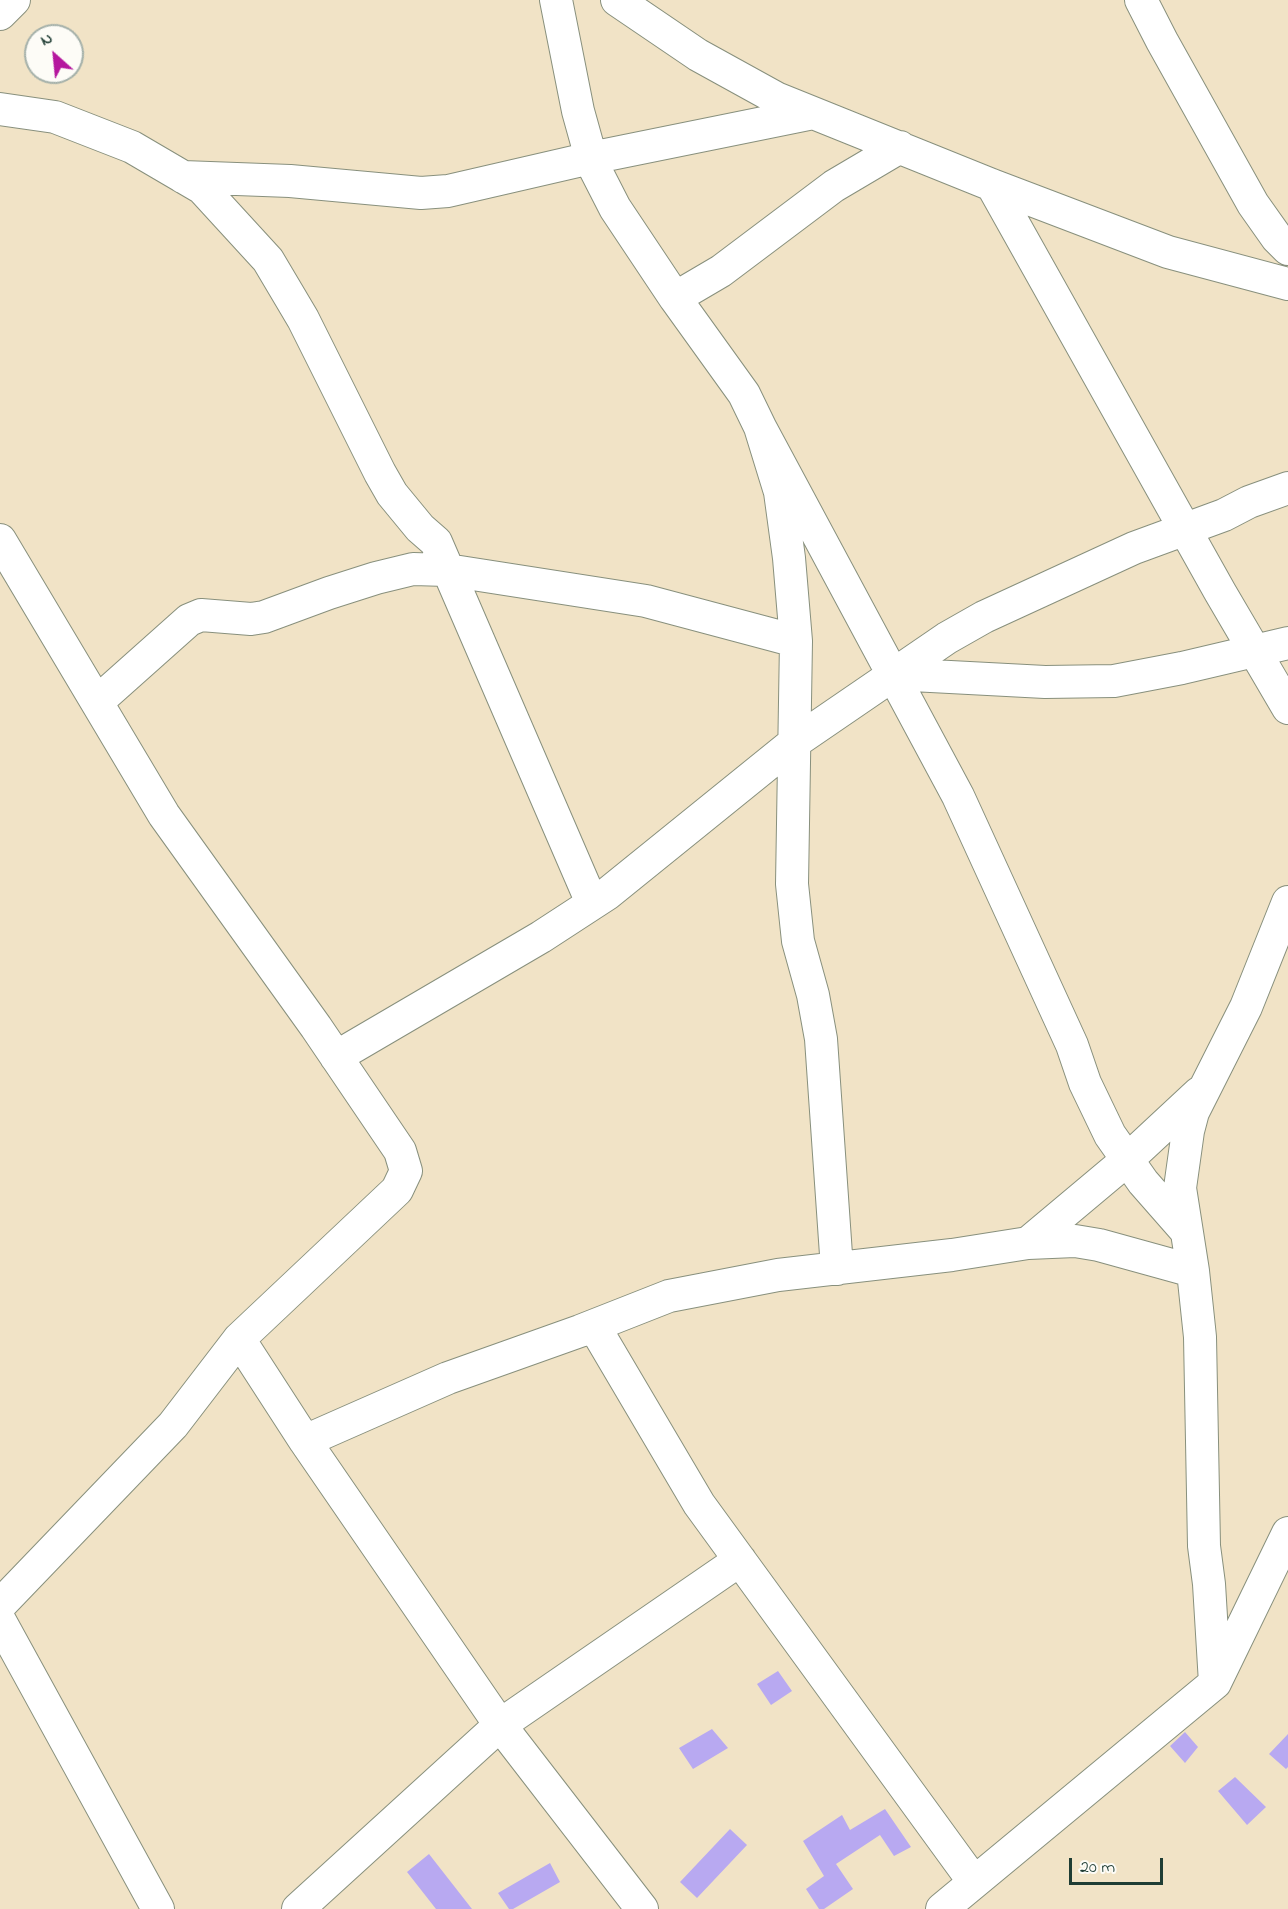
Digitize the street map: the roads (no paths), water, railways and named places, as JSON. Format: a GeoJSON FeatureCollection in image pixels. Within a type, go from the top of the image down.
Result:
{"type":"FeatureCollection","features":[{"type":"Feature","properties":{"kind":"street"},"geometry":{"type":"LineString","coordinates":[[0,14],[14,0]]}},
{"type":"Feature","properties":{"kind":"street"},"geometry":{"type":"LineString","coordinates":[[555,0],[578,111],[591,158],[615,208],[675,298],[744,394],[958,796],[1072,1045],[1085,1083],[1110,1136],[1143,1182],[1186,1231]]}},
{"type":"Feature","properties":{"kind":"street"},"geometry":{"type":"LineString","coordinates":[[616,0],[698,55],[776,98],[992,185],[1168,252],[1288,284]]}},
{"type":"Feature","properties":{"kind":"street"},"geometry":{"type":"LineString","coordinates":[[1141,0],[1253,204],[1277,238],[1288,249]]}},
{"type":"Feature","properties":{"kind":"street"},"geometry":{"type":"LineString","coordinates":[[2,107],[55,117],[132,147],[202,188],[268,260],[303,319],[392,494],[420,528],[436,542],[592,903]]}},
{"type":"Feature","properties":{"kind":"street"},"geometry":{"type":"LineString","coordinates":[[183,177],[290,181],[421,193],[448,191],[591,158],[813,113]]}},
{"type":"Feature","properties":{"kind":"street"},"geometry":{"type":"LineString","coordinates":[[675,298],[720,271],[834,186],[900,147]]}},
{"type":"Feature","properties":{"kind":"street"},"geometry":{"type":"LineString","coordinates":[[992,185],[1254,652],[1288,708]]}},
{"type":"Feature","properties":{"kind":"street"},"geometry":{"type":"LineString","coordinates":[[760,427],[780,492],[789,558],[796,641],[792,884],[798,941],[813,995],[821,1039],[837,1269]]}},
{"type":"Feature","properties":{"kind":"street"},"geometry":{"type":"LineString","coordinates":[[336,1057],[541,937],[626,880],[795,742],[947,638],[984,617],[1134,548],[1224,515],[1249,502],[1288,488]]}},
{"type":"Feature","properties":{"kind":"street"},"geometry":{"type":"LineString","coordinates":[[0,540],[164,815],[400,1151],[406,1171],[397,1190],[239,1339],[173,1425],[0,1605]]}},
{"type":"Feature","properties":{"kind":"street"},"geometry":{"type":"LineString","coordinates":[[97,702],[189,620],[201,615],[251,619],[264,617],[376,578],[413,569],[447,570],[646,601],[796,641]]}},
{"type":"Feature","properties":{"kind":"street"},"geometry":{"type":"LineString","coordinates":[[893,674],[1044,682],[1113,681],[1288,643]]}},
{"type":"Feature","properties":{"kind":"street"},"geometry":{"type":"LineString","coordinates":[[1215,1683],[1209,1584],[1204,1546],[1200,1336],[1180,1188],[1193,1112],[1246,1007],[1288,902]]}},
{"type":"Feature","properties":{"kind":"street"},"geometry":{"type":"LineString","coordinates":[[1028,1243],[1127,1160],[1206,1086]]}},
{"type":"Feature","properties":{"kind":"street"},"geometry":{"type":"LineString","coordinates":[[305,1441],[448,1378],[594,1326],[669,1296],[778,1275],[952,1255],[1028,1243],[1075,1241],[1099,1245],[1193,1271]]}},
{"type":"Feature","properties":{"kind":"street"},"geometry":{"type":"LineString","coordinates":[[594,1326],[699,1504],[974,1882]]}},
{"type":"Feature","properties":{"kind":"street"},"geometry":{"type":"LineString","coordinates":[[239,1339],[305,1441],[500,1725],[642,1909]]}},
{"type":"Feature","properties":{"kind":"street"},"geometry":{"type":"LineString","coordinates":[[942,1909],[1215,1683],[1288,1533]]}},
{"type":"Feature","properties":{"kind":"street"},"geometry":{"type":"LineString","coordinates":[[298,1909],[500,1725],[740,1560]]}},
{"type":"Feature","properties":{"kind":"street"},"geometry":{"type":"LineString","coordinates":[[0,1621],[158,1909]]}}]}
